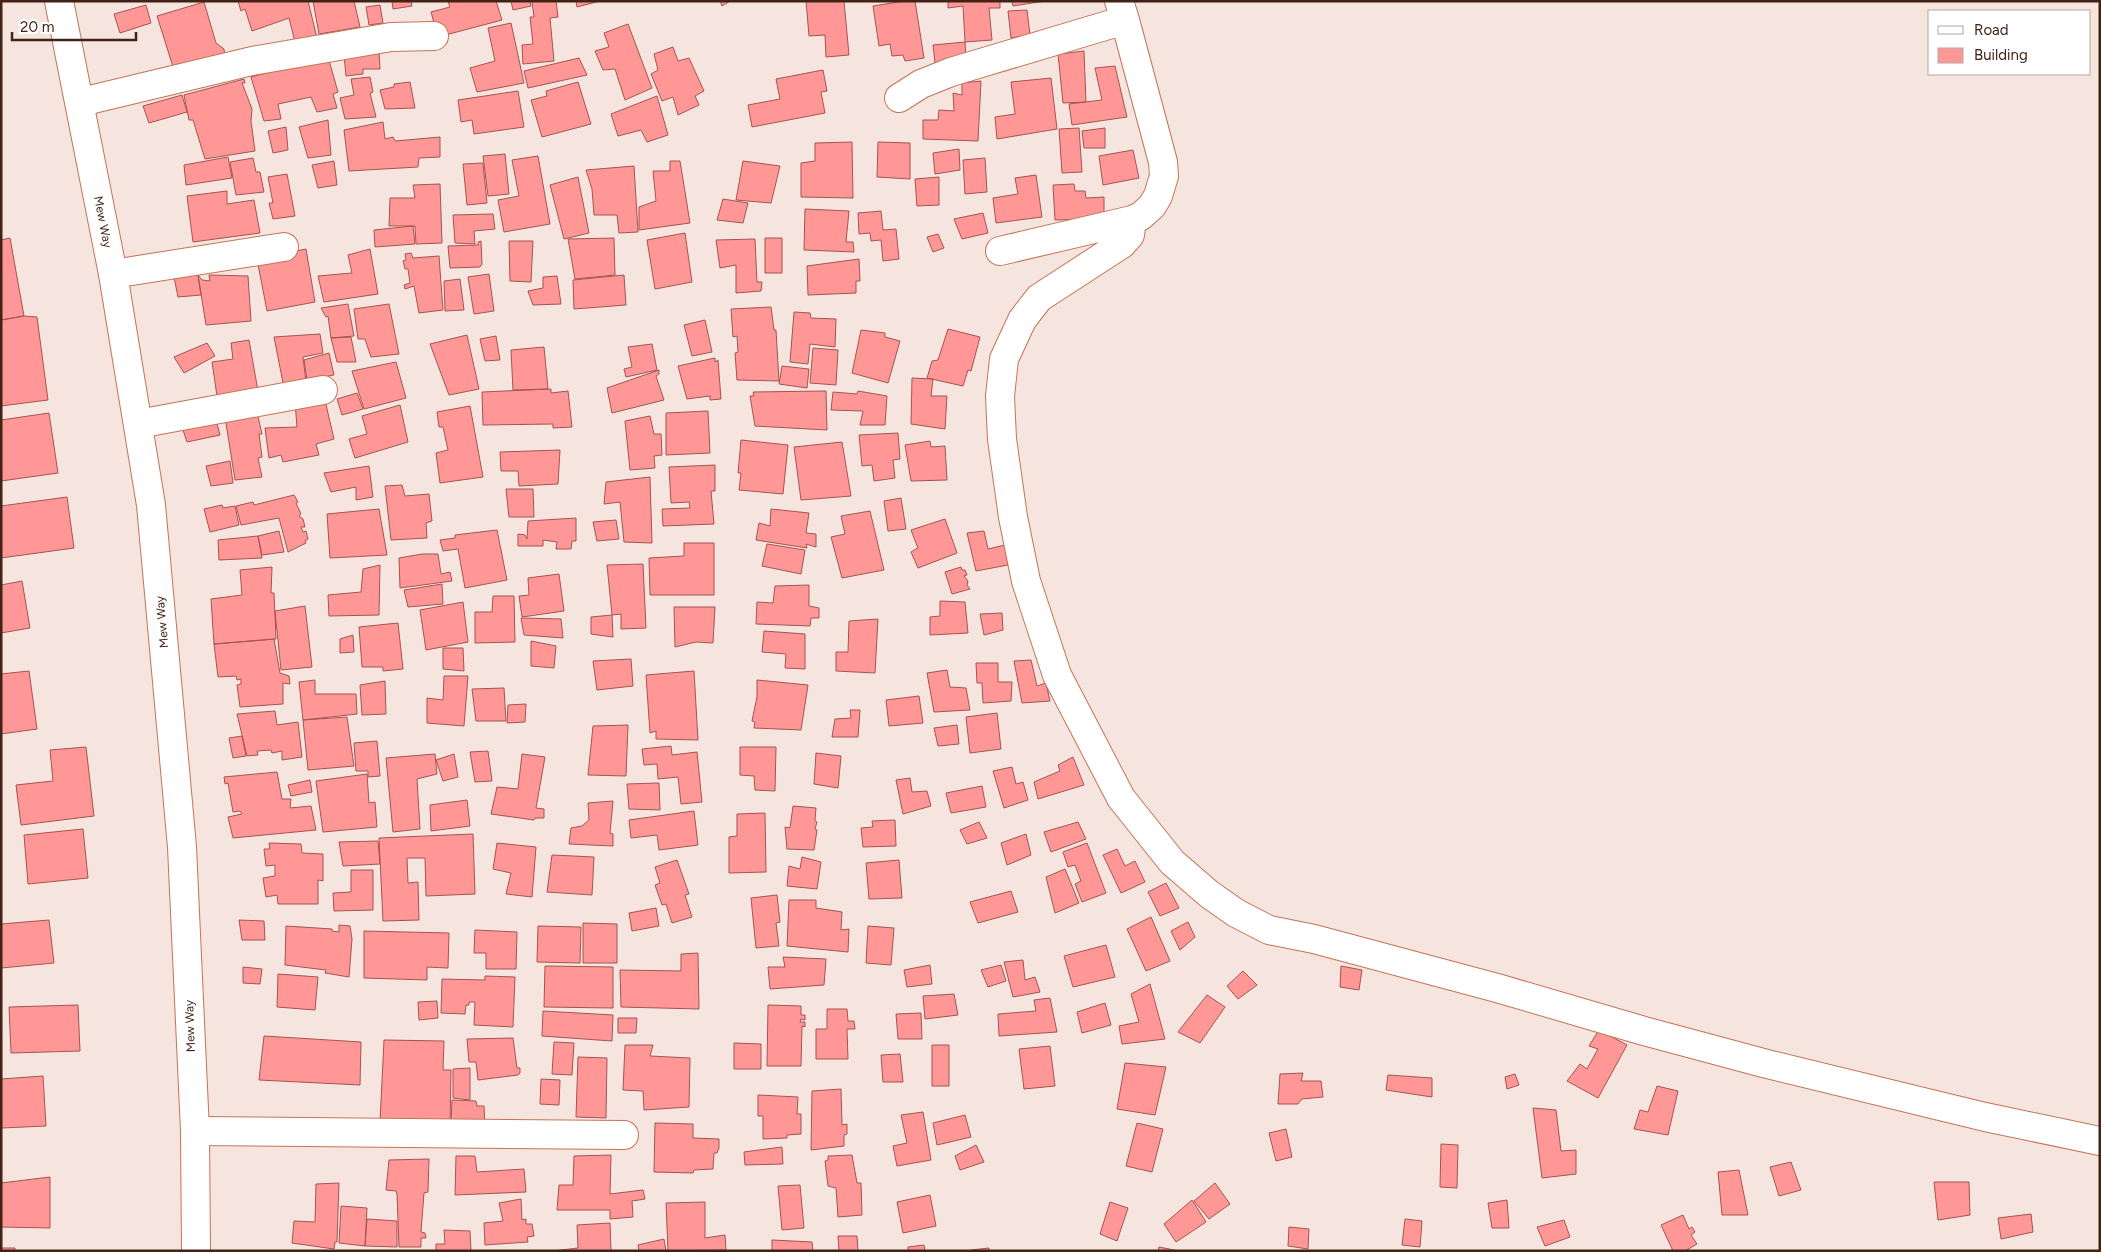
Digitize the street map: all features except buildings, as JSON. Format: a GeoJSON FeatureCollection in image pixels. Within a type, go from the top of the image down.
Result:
{"type":"FeatureCollection","features":[{"type":"Feature","properties":{"kind":"street","name":"Mew Way"},"geometry":{"type":"LineString","coordinates":[[60,1],[113,274],[152,505],[182,847],[194,1131],[196,1251]]}},
{"type":"Feature","properties":{"kind":"street"},"geometry":{"type":"LineString","coordinates":[[899,98],[921,84],[950,72],[1122,10],[1163,162],[1164,176],[1162,186],[1152,206],[1132,220],[1000,251]]}},
{"type":"Feature","properties":{"kind":"street"},"geometry":{"type":"LineString","coordinates":[[81,102],[252,61],[391,37],[434,36]]}},
{"type":"Feature","properties":{"kind":"street"},"geometry":{"type":"LineString","coordinates":[[1132,220],[1130,235],[1122,244],[1039,298],[1022,320],[1004,360],[1000,396],[1002,439],[1013,517],[1026,581],[1058,675],[1121,798],[1172,862],[1209,894],[1236,913],[1269,930],[1314,939],[1478,982],[1644,1031],[1767,1064],[1985,1118],[2100,1141]]}},
{"type":"Feature","properties":{"kind":"street"},"geometry":{"type":"LineString","coordinates":[[113,274],[284,247]]}},
{"type":"Feature","properties":{"kind":"street"},"geometry":{"type":"LineString","coordinates":[[138,424],[323,390]]}},
{"type":"Feature","properties":{"kind":"street"},"geometry":{"type":"LineString","coordinates":[[194,1131],[624,1135]]}}]}
